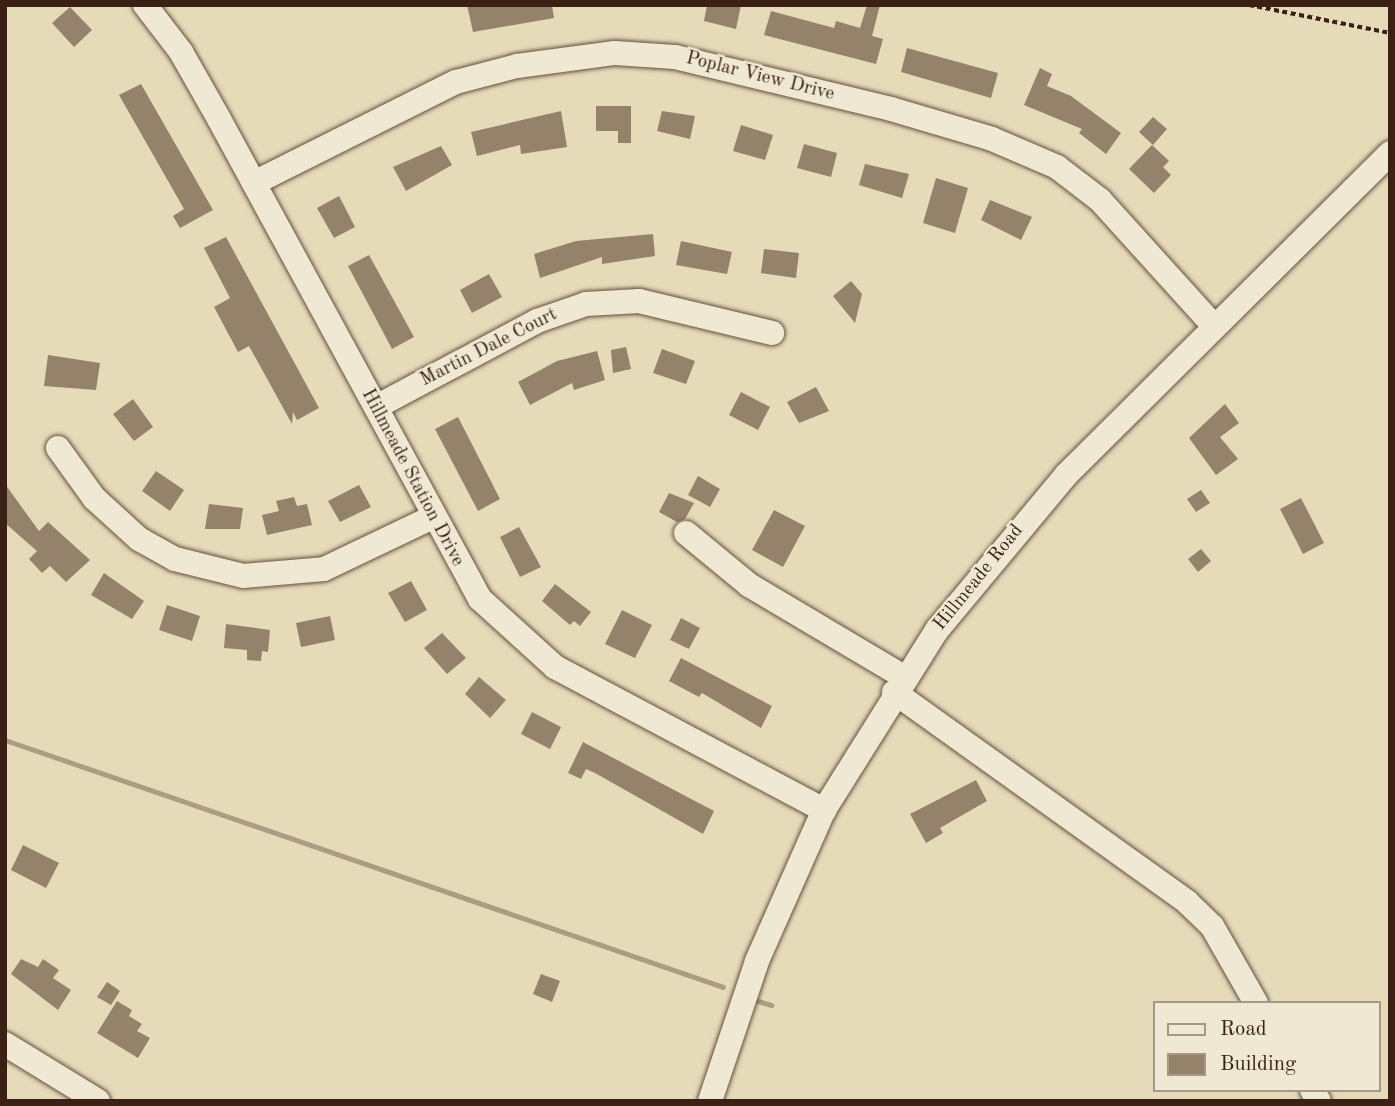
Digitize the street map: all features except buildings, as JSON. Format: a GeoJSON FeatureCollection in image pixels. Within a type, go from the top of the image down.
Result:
{"type":"FeatureCollection","features":[{"type":"Feature","properties":{"kind":"street","name":"Hillmeade Station Drive"},"geometry":{"type":"LineString","coordinates":[[145,5],[181,52],[376,407],[431,518],[480,599],[525,645],[555,667],[824,810]]}},
{"type":"Feature","properties":{"kind":"street","name":"Poplar View Drive"},"geometry":{"type":"LineString","coordinates":[[254,183],[456,82],[517,66],[615,53],[675,57],[891,109],[992,139],[1057,167],[1100,201],[1214,326]]}},
{"type":"Feature","properties":{"kind":"street","name":"Hillmeade Road"},"geometry":{"type":"LineString","coordinates":[[710,1101],[757,961],[824,810],[899,685],[1019,527],[1214,326],[1390,153]]}},
{"type":"Feature","properties":{"kind":"street","name":"Martin Dale Court"},"geometry":{"type":"LineString","coordinates":[[376,407],[537,321],[586,304],[639,301],[772,333]]}},
{"type":"Feature","properties":{"kind":"street"},"geometry":{"type":"LineString","coordinates":[[58,448],[94,498],[139,539],[175,559],[243,576],[324,569],[431,518]]}},
{"type":"Feature","properties":{"kind":"street"},"geometry":{"type":"LineString","coordinates":[[686,533],[750,585],[899,685],[1187,902],[1212,926],[1255,1001]]}},
{"type":"Feature","properties":{"kind":"street"},"geometry":{"type":"LineString","coordinates":[[5,1044],[98,1101]]}},
{"type":"Feature","properties":{"kind":"path"},"geometry":{"type":"LineString","coordinates":[[1249,5],[1390,33]]}},
{"type":"Feature","properties":{"kind":"waterway"},"geometry":{"type":"LineString","coordinates":[[5,740],[723,987]]}},
{"type":"Feature","properties":{"kind":"waterway"},"geometry":{"type":"LineString","coordinates":[[758,1001],[771,1005]]}}]}
